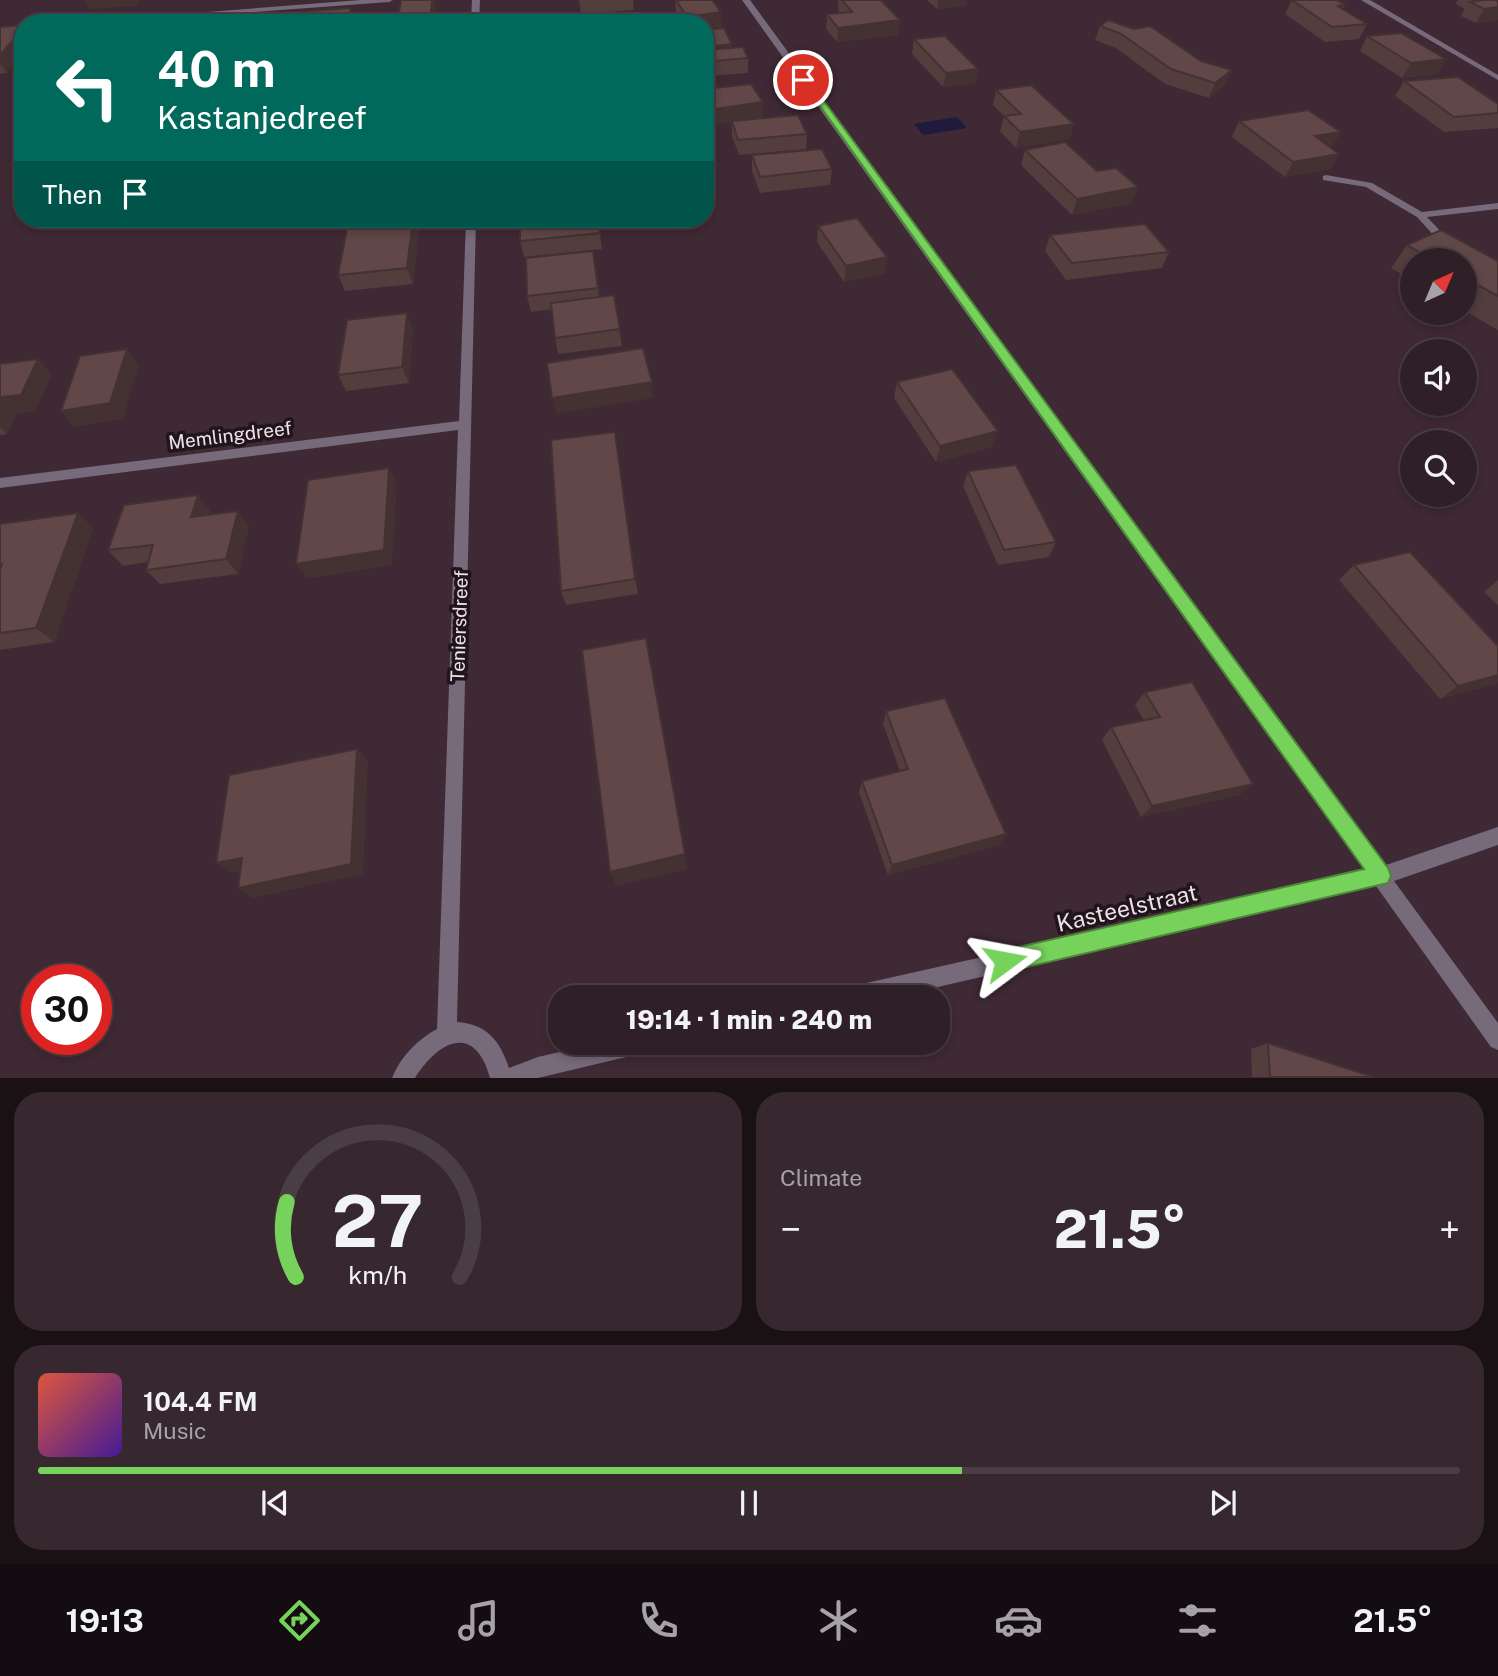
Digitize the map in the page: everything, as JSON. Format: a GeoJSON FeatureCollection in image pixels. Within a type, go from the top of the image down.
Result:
{"type":"FeatureCollection","features":[{"type":"Feature","properties":{"kind":"street"},"geometry":{"type":"LineString","coordinates":[[179,14],[312,3],[389,0]]}},
{"type":"Feature","properties":{"kind":"street"},"geometry":{"type":"LineString","coordinates":[[746,0],[1498,1040]]}},
{"type":"Feature","properties":{"kind":"street"},"geometry":{"type":"LineString","coordinates":[[1365,0],[1498,78]]}},
{"type":"Feature","properties":{"kind":"street"},"geometry":{"type":"LineString","coordinates":[[1326,178],[1369,185],[1420,215],[1452,248]]}},
{"type":"Feature","properties":{"kind":"street"},"geometry":{"type":"LineString","coordinates":[[1420,215],[1498,206]]}},
{"type":"Feature","properties":{"kind":"street","name":"Teniersdreef"},"geometry":{"type":"LineString","coordinates":[[447,1034],[471,228]]}},
{"type":"Feature","properties":{"kind":"street","name":"Memlingdreef"},"geometry":{"type":"LineString","coordinates":[[0,483],[466,425]]}},
{"type":"Feature","properties":{"kind":"street","name":"Kasteelstraat"},"geometry":{"type":"LineString","coordinates":[[901,985],[1381,876],[1498,836]]}},
{"type":"Feature","properties":{"kind":"street"},"geometry":{"type":"LineString","coordinates":[[402,1077],[413,1058],[429,1042],[447,1034],[468,1033],[485,1041],[497,1058],[500,1077]]}},
{"type":"Feature","properties":{"kind":"street"},"geometry":{"type":"LineString","coordinates":[[510,1077],[538,1067],[590,1055]]}},
{"type":"Feature","properties":{"kind":"shaded area"},"geometry":{"type":"Polygon","coordinates":[[[957,117],[967,128],[923,135],[914,124],[957,117]]]}},
{"type":"Feature","properties":{"kind":"building"},"geometry":{"type":"Polygon","coordinates":[[[401,0],[432,0],[431,14],[399,14],[401,0]]]}},
{"type":"Feature","properties":{"kind":"building"},"geometry":{"type":"Polygon","coordinates":[[[676,0],[712,0],[721,12],[707,14],[685,14],[676,0]]]}},
{"type":"Feature","properties":{"kind":"building"},"geometry":{"type":"Polygon","coordinates":[[[842,0],[881,0],[900,20],[838,28],[827,14],[852,12],[842,0]]]}},
{"type":"Feature","properties":{"kind":"building"},"geometry":{"type":"Polygon","coordinates":[[[1292,0],[1337,0],[1345,5],[1338,6],[1367,24],[1332,27],[1292,0]]]}},
{"type":"Feature","properties":{"kind":"building"},"geometry":{"type":"Polygon","coordinates":[[[1498,0],[1498,7],[1484,9],[1470,2],[1498,0]]]}},
{"type":"Feature","properties":{"kind":"building"},"geometry":{"type":"Polygon","coordinates":[[[351,8],[349,14],[297,14],[351,8]]]}},
{"type":"Feature","properties":{"kind":"building"},"geometry":{"type":"Polygon","coordinates":[[[1108,20],[1134,29],[1150,26],[1201,61],[1232,70],[1215,83],[1171,69],[1121,34],[1100,26],[1108,20]]]}},
{"type":"Feature","properties":{"kind":"building"},"geometry":{"type":"Polygon","coordinates":[[[14,26],[14,39],[0,55],[0,27],[14,26]]]}},
{"type":"Feature","properties":{"kind":"building"},"geometry":{"type":"Polygon","coordinates":[[[724,28],[732,44],[714,46],[714,29],[724,28]]]}},
{"type":"Feature","properties":{"kind":"building"},"geometry":{"type":"Polygon","coordinates":[[[1401,33],[1446,59],[1411,63],[1367,36],[1401,33]]]}},
{"type":"Feature","properties":{"kind":"building"},"geometry":{"type":"Polygon","coordinates":[[[945,36],[978,69],[946,73],[914,39],[945,36]]]}},
{"type":"Feature","properties":{"kind":"building"},"geometry":{"type":"Polygon","coordinates":[[[743,47],[748,58],[714,61],[714,49],[743,47]]]}},
{"type":"Feature","properties":{"kind":"building"},"geometry":{"type":"Polygon","coordinates":[[[1458,77],[1498,104],[1498,113],[1454,117],[1404,81],[1458,77]]]}},
{"type":"Feature","properties":{"kind":"building"},"geometry":{"type":"Polygon","coordinates":[[[751,84],[763,102],[715,109],[714,88],[751,84]]]}},
{"type":"Feature","properties":{"kind":"building"},"geometry":{"type":"Polygon","coordinates":[[[1031,85],[1074,124],[1020,132],[1004,116],[1021,114],[996,90],[1031,85]]]}},
{"type":"Feature","properties":{"kind":"building"},"geometry":{"type":"Polygon","coordinates":[[[1308,110],[1341,132],[1315,136],[1339,154],[1293,162],[1239,121],[1308,110]]]}},
{"type":"Feature","properties":{"kind":"building"},"geometry":{"type":"Polygon","coordinates":[[[798,115],[807,134],[738,140],[732,121],[798,115]]]}},
{"type":"Feature","properties":{"kind":"building"},"geometry":{"type":"Polygon","coordinates":[[[1065,142],[1097,171],[1116,168],[1138,187],[1077,199],[1025,150],[1065,142]]]}},
{"type":"Feature","properties":{"kind":"building"},"geometry":{"type":"Polygon","coordinates":[[[822,149],[832,169],[760,177],[752,155],[822,149]]]}},
{"type":"Feature","properties":{"kind":"building"},"geometry":{"type":"Polygon","coordinates":[[[857,218],[887,257],[846,266],[818,226],[857,218]]]}},
{"type":"Feature","properties":{"kind":"building"},"geometry":{"type":"Polygon","coordinates":[[[1145,224],[1169,252],[1072,263],[1050,235],[1145,224]]]}},
{"type":"Feature","properties":{"kind":"building"},"geometry":{"type":"Polygon","coordinates":[[[347,228],[412,228],[407,268],[338,275],[347,228]]]}},
{"type":"Feature","properties":{"kind":"building"},"geometry":{"type":"Polygon","coordinates":[[[520,228],[599,228],[600,233],[520,241],[520,228]]]}},
{"type":"Feature","properties":{"kind":"building"},"geometry":{"type":"Polygon","coordinates":[[[1441,230],[1474,248],[1412,248],[1407,245],[1441,230]]]}},
{"type":"Feature","properties":{"kind":"building"},"geometry":{"type":"Polygon","coordinates":[[[1477,250],[1498,261],[1498,296],[1477,285],[1477,250]]]}},
{"type":"Feature","properties":{"kind":"building"},"geometry":{"type":"Polygon","coordinates":[[[593,251],[598,288],[527,296],[526,258],[593,251]]]}},
{"type":"Feature","properties":{"kind":"building"},"geometry":{"type":"Polygon","coordinates":[[[614,295],[620,329],[555,338],[551,303],[614,295]]]}},
{"type":"Feature","properties":{"kind":"building"},"geometry":{"type":"Polygon","coordinates":[[[407,313],[402,367],[338,375],[347,320],[407,313]]]}},
{"type":"Feature","properties":{"kind":"building"},"geometry":{"type":"Polygon","coordinates":[[[643,348],[652,382],[552,398],[547,363],[643,348]]]}},
{"type":"Feature","properties":{"kind":"building"},"geometry":{"type":"Polygon","coordinates":[[[127,349],[110,403],[61,411],[80,356],[127,349]]]}},
{"type":"Feature","properties":{"kind":"building"},"geometry":{"type":"Polygon","coordinates":[[[38,359],[21,395],[2,397],[0,402],[0,364],[38,359]]]}},
{"type":"Feature","properties":{"kind":"building"},"geometry":{"type":"Polygon","coordinates":[[[952,369],[998,431],[940,446],[897,382],[952,369]]]}},
{"type":"Feature","properties":{"kind":"building"},"geometry":{"type":"Polygon","coordinates":[[[615,432],[635,579],[561,591],[551,440],[615,432]]]}},
{"type":"Feature","properties":{"kind":"building"},"geometry":{"type":"Polygon","coordinates":[[[1016,465],[1056,542],[1004,550],[968,471],[1016,465]]]}},
{"type":"Feature","properties":{"kind":"building"},"geometry":{"type":"Polygon","coordinates":[[[389,468],[384,550],[296,564],[308,480],[389,468]]]}},
{"type":"Feature","properties":{"kind":"building"},"geometry":{"type":"Polygon","coordinates":[[[198,495],[191,517],[238,511],[226,559],[146,570],[153,545],[108,550],[124,505],[198,495]]]}},
{"type":"Feature","properties":{"kind":"building"},"geometry":{"type":"Polygon","coordinates":[[[78,513],[36,628],[0,633],[0,524],[78,513]]]}},
{"type":"Feature","properties":{"kind":"building"},"geometry":{"type":"Polygon","coordinates":[[[1410,552],[1498,646],[1498,675],[1458,686],[1354,565],[1410,552]]]}},
{"type":"Feature","properties":{"kind":"building"},"geometry":{"type":"Polygon","coordinates":[[[646,638],[685,854],[610,872],[582,650],[646,638]]]}},
{"type":"Feature","properties":{"kind":"building"},"geometry":{"type":"Polygon","coordinates":[[[1192,682],[1253,784],[1152,806],[1111,727],[1160,717],[1145,692],[1192,682]]]}},
{"type":"Feature","properties":{"kind":"building"},"geometry":{"type":"Polygon","coordinates":[[[945,698],[1006,834],[892,865],[862,781],[908,769],[886,711],[945,698]]]}},
{"type":"Feature","properties":{"kind":"building"},"geometry":{"type":"Polygon","coordinates":[[[357,749],[351,864],[238,888],[242,858],[216,863],[229,775],[357,749]]]}},
{"type":"Feature","properties":{"kind":"building"},"geometry":{"type":"Polygon","coordinates":[[[1268,1043],[1374,1077],[1270,1077],[1268,1043]]]}},
{"type":"Feature","properties":{"kind":"route"},"geometry":{"type":"LineString","coordinates":[[803,80],[1381,876],[1005,961]]}}]}
